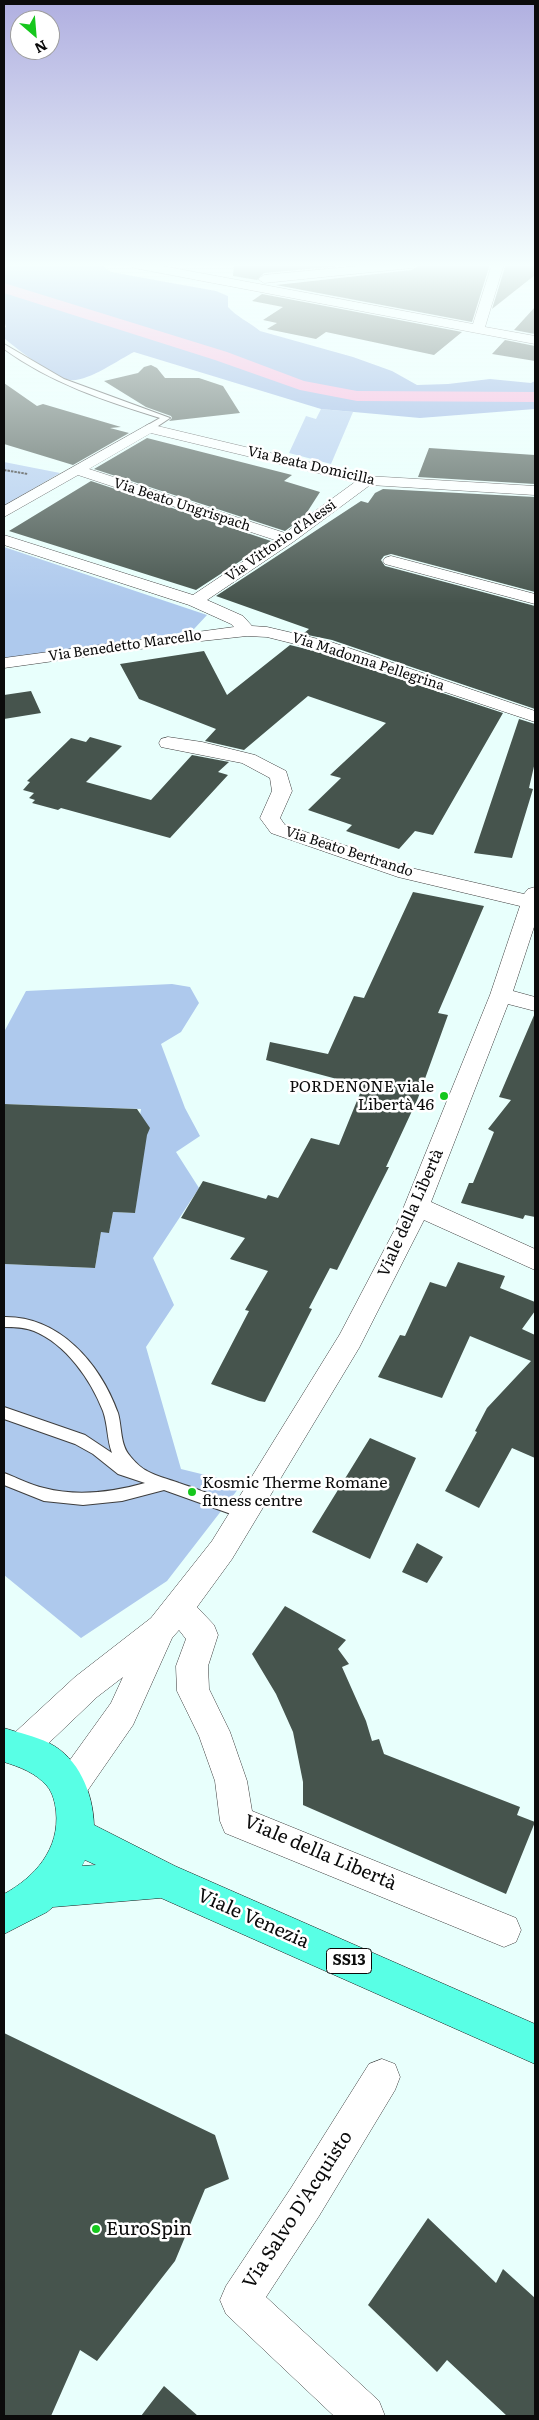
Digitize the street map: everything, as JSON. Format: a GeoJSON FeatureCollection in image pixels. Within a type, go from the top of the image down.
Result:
{"type":"FeatureCollection","features":[{"type":"Feature","properties":{"kind":"main road"},"geometry":{"type":"LineString","coordinates":[[4,1915],[19,1909],[48,1888],[61,1872],[70,1855],[75,1835],[75,1811],[69,1789],[61,1774],[50,1763],[12,1746]]}},
{"type":"Feature","properties":{"kind":"main road","name":"Viale Venezia"},"geometry":{"type":"LineString","coordinates":[[75,1835],[162,1879],[535,2044]]}},
{"type":"Feature","properties":{"kind":"main road","name":"Viale Venezia"},"geometry":{"type":"LineString","coordinates":[[48,1888],[162,1879]]}},
{"type":"Feature","properties":{"kind":"street"},"geometry":{"type":"LineString","coordinates":[[4,512],[149,428]]}},
{"type":"Feature","properties":{"kind":"street","name":"Via Beata Domicilla"},"geometry":{"type":"LineString","coordinates":[[149,428],[367,480],[535,490]]}},
{"type":"Feature","properties":{"kind":"street","name":"Via Beato Ungrispach"},"geometry":{"type":"LineString","coordinates":[[77,470],[287,539]]}},
{"type":"Feature","properties":{"kind":"street","name":"Via Vittorio d'Alessi"},"geometry":{"type":"LineString","coordinates":[[195,601],[287,539],[367,480]]}},
{"type":"Feature","properties":{"kind":"street"},"geometry":{"type":"LineString","coordinates":[[4,540],[195,601],[237,620],[247,631]]}},
{"type":"Feature","properties":{"kind":"street"},"geometry":{"type":"LineString","coordinates":[[391,561],[535,599]]}},
{"type":"Feature","properties":{"kind":"street","name":"Via Benedetto Marcello"},"geometry":{"type":"LineString","coordinates":[[4,663],[247,631]]}},
{"type":"Feature","properties":{"kind":"street","name":"Via Madonna Pellegrina"},"geometry":{"type":"LineString","coordinates":[[247,631],[267,632],[325,646],[535,717]]}},
{"type":"Feature","properties":{"kind":"street","name":"Via Beato Bertrando"},"geometry":{"type":"LineString","coordinates":[[168,743],[202,748],[248,759],[279,775],[282,791],[270,818],[278,829],[406,873],[534,897]]}},
{"type":"Feature","properties":{"kind":"street","name":"Viale della Libertà"},"geometry":{"type":"LineString","coordinates":[[69,1789],[122,1714],[170,1618],[222,1550],[350,1341],[407,1231],[501,995],[534,897]]}},
{"type":"Feature","properties":{"kind":"street"},"geometry":{"type":"LineString","coordinates":[[501,995],[535,1004]]}},
{"type":"Feature","properties":{"kind":"street"},"geometry":{"type":"LineString","coordinates":[[417,1206],[535,1260]]}},
{"type":"Feature","properties":{"kind":"street","name":"Viale della Libertà"},"geometry":{"type":"LineString","coordinates":[[12,1746],[170,1618]]}},
{"type":"Feature","properties":{"kind":"street","name":"Viale della Libertà"},"geometry":{"type":"LineString","coordinates":[[170,1618],[203,1635],[192,1666],[193,1691],[214,1732],[231,1781],[237,1821],[504,1930]]}},
{"type":"Feature","properties":{"kind":"street","name":"Via Salvo D'Acquisto"},"geometry":{"type":"LineString","coordinates":[[364,2416],[240,2300],[305,2202],[382,2077]]}},
{"type":"Feature","properties":{"kind":"lane"},"geometry":{"type":"LineString","coordinates":[[52,377],[66,384],[166,418],[149,428]]}},
{"type":"Feature","properties":{"kind":"lane"},"geometry":{"type":"LineString","coordinates":[[4,1322],[18,1320],[43,1328],[72,1349],[98,1387],[110,1411],[119,1453],[140,1475]]}},
{"type":"Feature","properties":{"kind":"lane"},"geometry":{"type":"LineString","coordinates":[[4,1413],[24,1422],[52,1427],[92,1445],[122,1471],[140,1475],[245,1513]]}},
{"type":"Feature","properties":{"kind":"lane"},"geometry":{"type":"LineString","coordinates":[[4,1479],[26,1491],[60,1498],[99,1500],[128,1495],[163,1484]]}},
{"type":"Feature","properties":{"kind":"shaded area"},"geometry":{"type":"Polygon","coordinates":[[[61,377],[87,377],[77,380],[61,377]]]}},
{"type":"Feature","properties":{"kind":"shaded area"},"geometry":{"type":"Polygon","coordinates":[[[216,377],[403,377],[417,385],[448,384],[490,379],[531,383],[535,381],[535,409],[420,418],[321,409],[216,377]]]}},
{"type":"Feature","properties":{"kind":"shaded area"},"geometry":{"type":"Polygon","coordinates":[[[321,409],[353,412],[331,464],[289,453],[306,416],[316,419],[321,409]]]}},
{"type":"Feature","properties":{"kind":"shaded area"},"geometry":{"type":"Polygon","coordinates":[[[4,462],[60,473],[4,506],[4,462]]]}},
{"type":"Feature","properties":{"kind":"shaded area"},"geometry":{"type":"Polygon","coordinates":[[[4,547],[207,615],[194,629],[179,633],[4,659],[4,547]]]}},
{"type":"Feature","properties":{"kind":"shaded area"},"geometry":{"type":"Polygon","coordinates":[[[172,984],[190,987],[199,1003],[181,1032],[161,1044],[185,1108],[200,1136],[176,1152],[199,1188],[153,1258],[174,1305],[146,1347],[181,1469],[242,1484],[167,1581],[81,1638],[4,1575],[4,1264],[95,1268],[101,1232],[109,1232],[113,1212],[135,1213],[144,1135],[150,1128],[139,1122],[141,1109],[5,1104],[4,1109],[4,1032],[26,991],[172,984]]]}},
{"type":"Feature","properties":{"kind":"building"},"geometry":{"type":"Polygon","coordinates":[[[121,377],[199,378],[223,386],[240,413],[169,421],[172,418],[171,416],[146,407],[104,381],[121,377]]]}},
{"type":"Feature","properties":{"kind":"building"},"geometry":{"type":"Polygon","coordinates":[[[4,383],[37,406],[43,404],[121,427],[110,428],[129,433],[73,465],[4,444],[4,383]]]}},
{"type":"Feature","properties":{"kind":"building"},"geometry":{"type":"Polygon","coordinates":[[[147,438],[292,475],[284,481],[320,492],[304,517],[285,531],[94,469],[147,438]]]}},
{"type":"Feature","properties":{"kind":"building"},"geometry":{"type":"Polygon","coordinates":[[[429,448],[535,455],[535,484],[418,477],[429,448]]]}},
{"type":"Feature","properties":{"kind":"building"},"geometry":{"type":"Polygon","coordinates":[[[91,481],[271,541],[196,590],[9,531],[91,481]]]}},
{"type":"Feature","properties":{"kind":"building"},"geometry":{"type":"Polygon","coordinates":[[[383,489],[535,497],[535,592],[391,554],[384,556],[381,560],[385,566],[535,606],[535,709],[332,640],[303,634],[309,629],[216,596],[361,501],[368,503],[375,493],[383,489]]]}},
{"type":"Feature","properties":{"kind":"building"},"geometry":{"type":"Polygon","coordinates":[[[290,645],[318,652],[503,713],[433,835],[415,831],[399,849],[346,831],[352,825],[308,810],[341,778],[330,775],[386,723],[308,696],[244,750],[205,741],[216,729],[139,699],[120,664],[204,651],[227,695],[290,645]]]}},
{"type":"Feature","properties":{"kind":"building"},"geometry":{"type":"Polygon","coordinates":[[[31,691],[41,713],[4,719],[4,695],[31,691]]]}},
{"type":"Feature","properties":{"kind":"building"},"geometry":{"type":"Polygon","coordinates":[[[519,719],[535,724],[535,762],[529,788],[533,789],[512,858],[474,853],[519,719]]]}},
{"type":"Feature","properties":{"kind":"building"},"geometry":{"type":"Polygon","coordinates":[[[90,737],[122,746],[86,782],[151,800],[192,755],[229,762],[218,772],[228,775],[170,838],[61,808],[58,810],[32,803],[35,800],[29,798],[34,793],[23,790],[30,782],[27,781],[71,738],[86,742],[90,737]]]}},
{"type":"Feature","properties":{"kind":"building"},"geometry":{"type":"Polygon","coordinates":[[[413,892],[484,906],[438,1013],[448,1015],[418,1098],[386,1167],[389,1167],[337,1270],[330,1268],[309,1308],[312,1309],[265,1402],[211,1384],[249,1311],[245,1310],[268,1271],[230,1259],[245,1238],[181,1218],[203,1181],[266,1199],[268,1195],[278,1198],[311,1138],[339,1145],[363,1086],[266,1060],[270,1042],[328,1054],[354,996],[364,998],[413,892]]]}},
{"type":"Feature","properties":{"kind":"building"},"geometry":{"type":"Polygon","coordinates":[[[535,1013],[535,1217],[525,1215],[523,1219],[461,1203],[469,1183],[473,1183],[494,1132],[488,1129],[511,1100],[499,1097],[535,1013]]]}},
{"type":"Feature","properties":{"kind":"building"},"geometry":{"type":"Polygon","coordinates":[[[4,1104],[137,1109],[150,1128],[147,1135],[135,1213],[113,1212],[109,1233],[101,1232],[95,1268],[4,1264],[4,1104]]]}},
{"type":"Feature","properties":{"kind":"building"},"geometry":{"type":"Polygon","coordinates":[[[458,1262],[505,1276],[500,1288],[535,1302],[535,1311],[522,1329],[535,1335],[535,1458],[512,1448],[479,1508],[445,1491],[477,1432],[475,1431],[487,1408],[531,1361],[470,1336],[442,1398],[378,1377],[400,1335],[405,1336],[430,1282],[446,1287],[458,1262]]]}},
{"type":"Feature","properties":{"kind":"building"},"geometry":{"type":"Polygon","coordinates":[[[370,1438],[416,1458],[370,1559],[312,1532],[370,1438]]]}},
{"type":"Feature","properties":{"kind":"building"},"geometry":{"type":"Polygon","coordinates":[[[417,1543],[443,1557],[427,1583],[402,1572],[417,1543]]]}},
{"type":"Feature","properties":{"kind":"building"},"geometry":{"type":"Polygon","coordinates":[[[285,1606],[346,1640],[338,1649],[349,1664],[342,1667],[366,1721],[372,1741],[379,1739],[384,1754],[520,1807],[517,1815],[535,1822],[506,1894],[303,1805],[303,1782],[293,1732],[276,1694],[252,1654],[285,1606]]]}},
{"type":"Feature","properties":{"kind":"building","name":"EuroSpin"},"geometry":{"type":"Polygon","coordinates":[[[4,2033],[215,2135],[229,2179],[205,2189],[175,2261],[97,2361],[80,2350],[51,2416],[4,2416],[4,2033]]]}},
{"type":"Feature","properties":{"kind":"building"},"geometry":{"type":"Polygon","coordinates":[[[428,2218],[496,2283],[503,2269],[535,2298],[535,2416],[507,2416],[447,2360],[437,2372],[368,2305],[428,2218]]]}},
{"type":"Feature","properties":{"kind":"building"},"geometry":{"type":"Polygon","coordinates":[[[164,2386],[198,2416],[141,2416],[164,2386]]]}},
{"type":"Feature","properties":{"kind":"waterway"},"geometry":{"type":"LineString","coordinates":[[278,377],[300,385],[357,396],[409,398],[535,397]]}},
{"type":"Feature","properties":{"kind":"place","name":"PORDENONE viale Libertà 46"},"geometry":{"type":"Point","coordinates":[444,1096]}},
{"type":"Feature","properties":{"kind":"place","name":"Kosmic Therme Romane fitness centre"},"geometry":{"type":"Point","coordinates":[192,1492]}},
{"type":"Feature","properties":{"kind":"place","name":"EuroSpin"},"geometry":{"type":"Point","coordinates":[96,2229]}}]}
